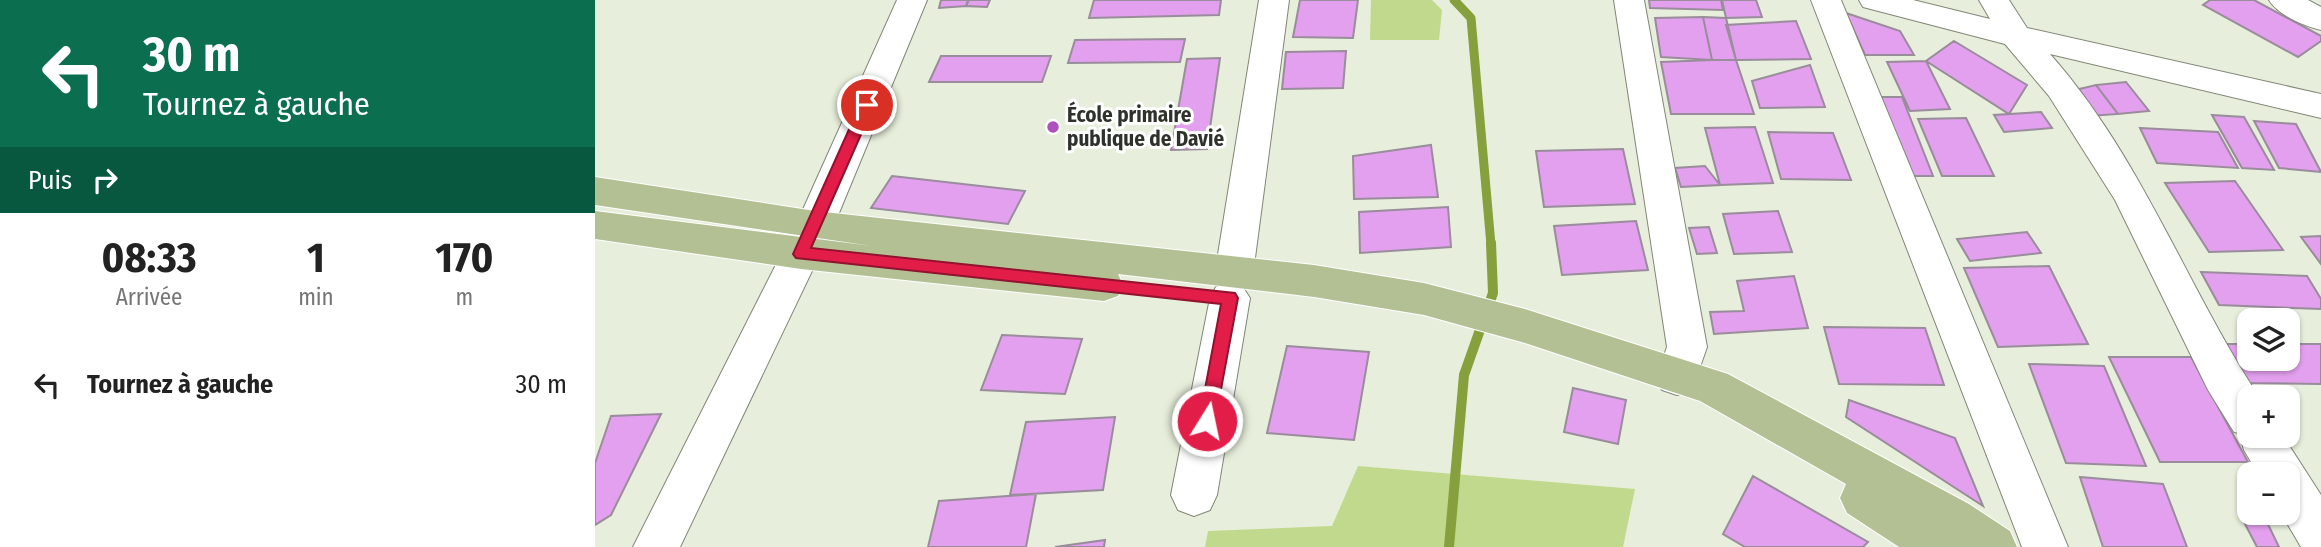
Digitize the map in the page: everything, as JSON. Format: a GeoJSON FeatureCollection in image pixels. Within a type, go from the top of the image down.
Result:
{"type":"FeatureCollection","features":[{"type":"Feature","properties":{"kind":"main road"},"geometry":{"type":"LineString","coordinates":[[595,191],[808,239]]}},
{"type":"Feature","properties":{"kind":"main road"},"geometry":{"type":"LineString","coordinates":[[595,225],[808,239],[1422,310],[1713,387],[1953,520],[1994,547]]}},
{"type":"Feature","properties":{"kind":"main road"},"geometry":{"type":"LineString","coordinates":[[1525,337],[1756,434],[1941,547]]}},
{"type":"Feature","properties":{"kind":"street"},"geometry":{"type":"LineString","coordinates":[[656,547],[808,239],[912,0]]}},
{"type":"Feature","properties":{"kind":"street"},"geometry":{"type":"LineString","coordinates":[[1194,495],[1232,286],[1274,0]]}},
{"type":"Feature","properties":{"kind":"street"},"geometry":{"type":"LineString","coordinates":[[1629,0],[1687,347],[1677,377]]}},
{"type":"Feature","properties":{"kind":"street"},"geometry":{"type":"LineString","coordinates":[[1826,0],[2045,547]]}},
{"type":"Feature","properties":{"kind":"street"},"geometry":{"type":"LineString","coordinates":[[1874,0],[2316,112]]}},
{"type":"Feature","properties":{"kind":"street"},"geometry":{"type":"LineString","coordinates":[[1994,0],[2015,36],[2061,88],[2130,194],[2223,377],[2237,399]]}},
{"type":"Feature","properties":{"kind":"street"},"geometry":{"type":"LineString","coordinates":[[2284,0],[2321,20]]}},
{"type":"Feature","properties":{"kind":"street"},"geometry":{"type":"LineString","coordinates":[[2300,502],[2321,537]]}},
{"type":"Feature","properties":{"kind":"green space"},"geometry":{"type":"Polygon","coordinates":[[[1371,0],[1432,0],[1442,10],[1439,40],[1370,40],[1371,0]]]}},
{"type":"Feature","properties":{"kind":"green space"},"geometry":{"type":"Polygon","coordinates":[[[1358,466],[1635,489],[1623,547],[1205,547],[1208,531],[1332,526],[1358,466]]]}},
{"type":"Feature","properties":{"kind":"building"},"geometry":{"type":"Polygon","coordinates":[[[941,0],[968,0],[966,6],[939,8],[941,0]]]}},
{"type":"Feature","properties":{"kind":"building"},"geometry":{"type":"Polygon","coordinates":[[[969,0],[990,0],[987,7],[966,6],[969,0]]]}},
{"type":"Feature","properties":{"kind":"building"},"geometry":{"type":"Polygon","coordinates":[[[1094,0],[1221,0],[1219,15],[1089,18],[1094,0]]]}},
{"type":"Feature","properties":{"kind":"building"},"geometry":{"type":"Polygon","coordinates":[[[1300,0],[1358,0],[1353,38],[1293,37],[1300,0]]]}},
{"type":"Feature","properties":{"kind":"building"},"geometry":{"type":"Polygon","coordinates":[[[1649,0],[1721,0],[1723,10],[1650,8],[1649,0]]]}},
{"type":"Feature","properties":{"kind":"building"},"geometry":{"type":"Polygon","coordinates":[[[1722,0],[1756,0],[1762,17],[1726,18],[1722,0]]]}},
{"type":"Feature","properties":{"kind":"building"},"geometry":{"type":"Polygon","coordinates":[[[2210,0],[2254,0],[2321,36],[2321,41],[2298,57],[2203,5],[2210,0]]]}},
{"type":"Feature","properties":{"kind":"building"},"geometry":{"type":"Polygon","coordinates":[[[1846,13],[1900,31],[1914,55],[1865,55],[1846,13]]]}},
{"type":"Feature","properties":{"kind":"building"},"geometry":{"type":"Polygon","coordinates":[[[1703,17],[1712,60],[1661,57],[1655,18],[1703,17]]]}},
{"type":"Feature","properties":{"kind":"building"},"geometry":{"type":"Polygon","coordinates":[[[1703,17],[1726,18],[1736,60],[1712,60],[1703,17]]]}},
{"type":"Feature","properties":{"kind":"building"},"geometry":{"type":"Polygon","coordinates":[[[1796,21],[1811,59],[1736,60],[1726,25],[1796,21]]]}},
{"type":"Feature","properties":{"kind":"building"},"geometry":{"type":"Polygon","coordinates":[[[1185,39],[1180,62],[1068,63],[1075,40],[1185,39]]]}},
{"type":"Feature","properties":{"kind":"building"},"geometry":{"type":"Polygon","coordinates":[[[1954,41],[2027,85],[2009,114],[1926,61],[1954,41]]]}},
{"type":"Feature","properties":{"kind":"building"},"geometry":{"type":"Polygon","coordinates":[[[1346,51],[1343,88],[1282,89],[1286,52],[1346,51]]]}},
{"type":"Feature","properties":{"kind":"building"},"geometry":{"type":"Polygon","coordinates":[[[941,56],[1051,56],[1042,82],[929,82],[941,56]]]}},
{"type":"Feature","properties":{"kind":"building"},"geometry":{"type":"Polygon","coordinates":[[[1220,58],[1207,149],[1171,150],[1187,59],[1220,58]]]}},
{"type":"Feature","properties":{"kind":"building"},"geometry":{"type":"Polygon","coordinates":[[[1736,60],[1754,114],[1671,114],[1661,62],[1736,60]]]}},
{"type":"Feature","properties":{"kind":"building"},"geometry":{"type":"Polygon","coordinates":[[[1926,61],[1950,109],[1910,111],[1887,62],[1926,61]]]}},
{"type":"Feature","properties":{"kind":"building"},"geometry":{"type":"Polygon","coordinates":[[[1810,65],[1825,107],[1760,108],[1752,81],[1810,65]]]}},
{"type":"Feature","properties":{"kind":"building"},"geometry":{"type":"Polygon","coordinates":[[[2126,82],[2149,111],[2118,114],[2096,85],[2126,82]]]}},
{"type":"Feature","properties":{"kind":"building"},"geometry":{"type":"Polygon","coordinates":[[[2096,85],[2118,114],[2090,116],[2075,90],[2096,85]]]}},
{"type":"Feature","properties":{"kind":"building"},"geometry":{"type":"Polygon","coordinates":[[[1874,97],[1902,97],[1933,176],[1904,176],[1874,97]]]}},
{"type":"Feature","properties":{"kind":"building"},"geometry":{"type":"Polygon","coordinates":[[[2041,112],[2052,128],[2004,132],[1994,115],[2041,112]]]}},
{"type":"Feature","properties":{"kind":"building"},"geometry":{"type":"Polygon","coordinates":[[[2212,115],[2244,117],[2274,170],[2242,168],[2212,115]]]}},
{"type":"Feature","properties":{"kind":"building"},"geometry":{"type":"Polygon","coordinates":[[[1966,118],[1994,176],[1942,176],[1918,119],[1966,118]]]}},
{"type":"Feature","properties":{"kind":"building"},"geometry":{"type":"Polygon","coordinates":[[[2254,121],[2296,124],[2321,172],[2279,168],[2254,121]]]}},
{"type":"Feature","properties":{"kind":"building"},"geometry":{"type":"Polygon","coordinates":[[[1755,127],[1773,183],[1720,185],[1705,128],[1755,127]]]}},
{"type":"Feature","properties":{"kind":"building"},"geometry":{"type":"Polygon","coordinates":[[[2140,128],[2218,132],[2238,168],[2157,163],[2140,128]]]}},
{"type":"Feature","properties":{"kind":"building"},"geometry":{"type":"Polygon","coordinates":[[[1768,132],[1833,133],[1851,180],[1781,179],[1768,132]]]}},
{"type":"Feature","properties":{"kind":"building"},"geometry":{"type":"Polygon","coordinates":[[[1431,145],[1438,197],[1354,199],[1353,156],[1431,145]]]}},
{"type":"Feature","properties":{"kind":"building"},"geometry":{"type":"Polygon","coordinates":[[[1623,149],[1635,204],[1544,207],[1536,151],[1623,149]]]}},
{"type":"Feature","properties":{"kind":"building"},"geometry":{"type":"Polygon","coordinates":[[[1705,166],[1720,185],[1681,187],[1675,168],[1705,166]]]}},
{"type":"Feature","properties":{"kind":"building"},"geometry":{"type":"Polygon","coordinates":[[[892,176],[1025,191],[1008,224],[871,208],[892,176]]]}},
{"type":"Feature","properties":{"kind":"building"},"geometry":{"type":"Polygon","coordinates":[[[2235,181],[2283,250],[2209,252],[2165,183],[2235,181]]]}},
{"type":"Feature","properties":{"kind":"building"},"geometry":{"type":"Polygon","coordinates":[[[1448,207],[1451,247],[1360,253],[1359,212],[1448,207]]]}},
{"type":"Feature","properties":{"kind":"building"},"geometry":{"type":"Polygon","coordinates":[[[1778,211],[1792,252],[1734,254],[1723,214],[1778,211]]]}},
{"type":"Feature","properties":{"kind":"building"},"geometry":{"type":"Polygon","coordinates":[[[1636,221],[1648,270],[1562,275],[1554,226],[1636,221]]]}},
{"type":"Feature","properties":{"kind":"building"},"geometry":{"type":"Polygon","coordinates":[[[1709,227],[1717,253],[1697,254],[1689,228],[1709,227]]]}},
{"type":"Feature","properties":{"kind":"building"},"geometry":{"type":"Polygon","coordinates":[[[2027,232],[2041,253],[1970,261],[1957,239],[2027,232]]]}},
{"type":"Feature","properties":{"kind":"building"},"geometry":{"type":"Polygon","coordinates":[[[2321,236],[2321,264],[2301,237],[2321,236]]]}},
{"type":"Feature","properties":{"kind":"building"},"geometry":{"type":"Polygon","coordinates":[[[2049,266],[2088,344],[1998,347],[1964,268],[2049,266]]]}},
{"type":"Feature","properties":{"kind":"building"},"geometry":{"type":"Polygon","coordinates":[[[2201,272],[2307,276],[2321,299],[2321,309],[2219,305],[2201,272]]]}},
{"type":"Feature","properties":{"kind":"building"},"geometry":{"type":"Polygon","coordinates":[[[1794,276],[1808,328],[1714,334],[1710,312],[1744,311],[1737,281],[1794,276]]]}},
{"type":"Feature","properties":{"kind":"building"},"geometry":{"type":"Polygon","coordinates":[[[1824,327],[1925,328],[1944,385],[1839,384],[1824,327]]]}},
{"type":"Feature","properties":{"kind":"building"},"geometry":{"type":"Polygon","coordinates":[[[1002,335],[1082,339],[1065,394],[981,390],[1002,335]]]}},
{"type":"Feature","properties":{"kind":"building"},"geometry":{"type":"Polygon","coordinates":[[[2225,344],[2237,344],[2237,365],[2225,344]]]}},
{"type":"Feature","properties":{"kind":"building"},"geometry":{"type":"Polygon","coordinates":[[[2300,344],[2321,344],[2321,384],[2247,383],[2240,371],[2300,371],[2300,344]]]}},
{"type":"Feature","properties":{"kind":"building"},"geometry":{"type":"Polygon","coordinates":[[[1287,346],[1369,352],[1354,440],[1267,433],[1287,346]]]}},
{"type":"Feature","properties":{"kind":"building"},"geometry":{"type":"Polygon","coordinates":[[[2109,357],[2191,357],[2237,442],[2237,448],[2240,448],[2248,462],[2160,462],[2109,357]]]}},
{"type":"Feature","properties":{"kind":"building"},"geometry":{"type":"Polygon","coordinates":[[[2029,364],[2104,366],[2146,466],[2066,463],[2029,364]]]}},
{"type":"Feature","properties":{"kind":"building"},"geometry":{"type":"Polygon","coordinates":[[[1573,388],[1626,400],[1618,444],[1564,432],[1573,388]]]}},
{"type":"Feature","properties":{"kind":"building"},"geometry":{"type":"Polygon","coordinates":[[[1849,400],[1955,438],[1983,506],[1846,417],[1849,400]]]}},
{"type":"Feature","properties":{"kind":"building"},"geometry":{"type":"Polygon","coordinates":[[[661,414],[611,515],[595,525],[595,463],[611,416],[661,414]]]}},
{"type":"Feature","properties":{"kind":"building"},"geometry":{"type":"Polygon","coordinates":[[[1115,417],[1103,490],[1010,495],[1026,422],[1115,417]]]}},
{"type":"Feature","properties":{"kind":"building"},"geometry":{"type":"Polygon","coordinates":[[[1753,476],[1868,542],[1863,547],[1745,547],[1723,534],[1753,476]]]}},
{"type":"Feature","properties":{"kind":"building"},"geometry":{"type":"Polygon","coordinates":[[[2080,477],[2163,484],[2187,547],[2103,547],[2080,477]]]}},
{"type":"Feature","properties":{"kind":"building"},"geometry":{"type":"Polygon","coordinates":[[[1036,494],[1026,547],[928,547],[939,501],[1036,494]]]}},
{"type":"Feature","properties":{"kind":"building"},"geometry":{"type":"Polygon","coordinates":[[[2246,525],[2268,525],[2279,547],[2257,547],[2246,525]]]}},
{"type":"Feature","properties":{"kind":"building"},"geometry":{"type":"Polygon","coordinates":[[[1105,540],[1104,547],[1055,547],[1105,540]]]}},
{"type":"Feature","properties":{"kind":"waterway"},"geometry":{"type":"LineString","coordinates":[[1454,0],[1471,18],[1491,245]]}},
{"type":"Feature","properties":{"kind":"waterway"},"geometry":{"type":"LineString","coordinates":[[1449,547],[1464,375],[1493,293],[1491,243]]}},
{"type":"Feature","properties":{"kind":"place","name":"École primaire publique de Davié"},"geometry":{"type":"Point","coordinates":[1053,127]}},
{"type":"Feature","properties":{"kind":"route"},"geometry":{"type":"LineString","coordinates":[[867,105],[801,254],[1230,298],[1207,421]]}}]}
